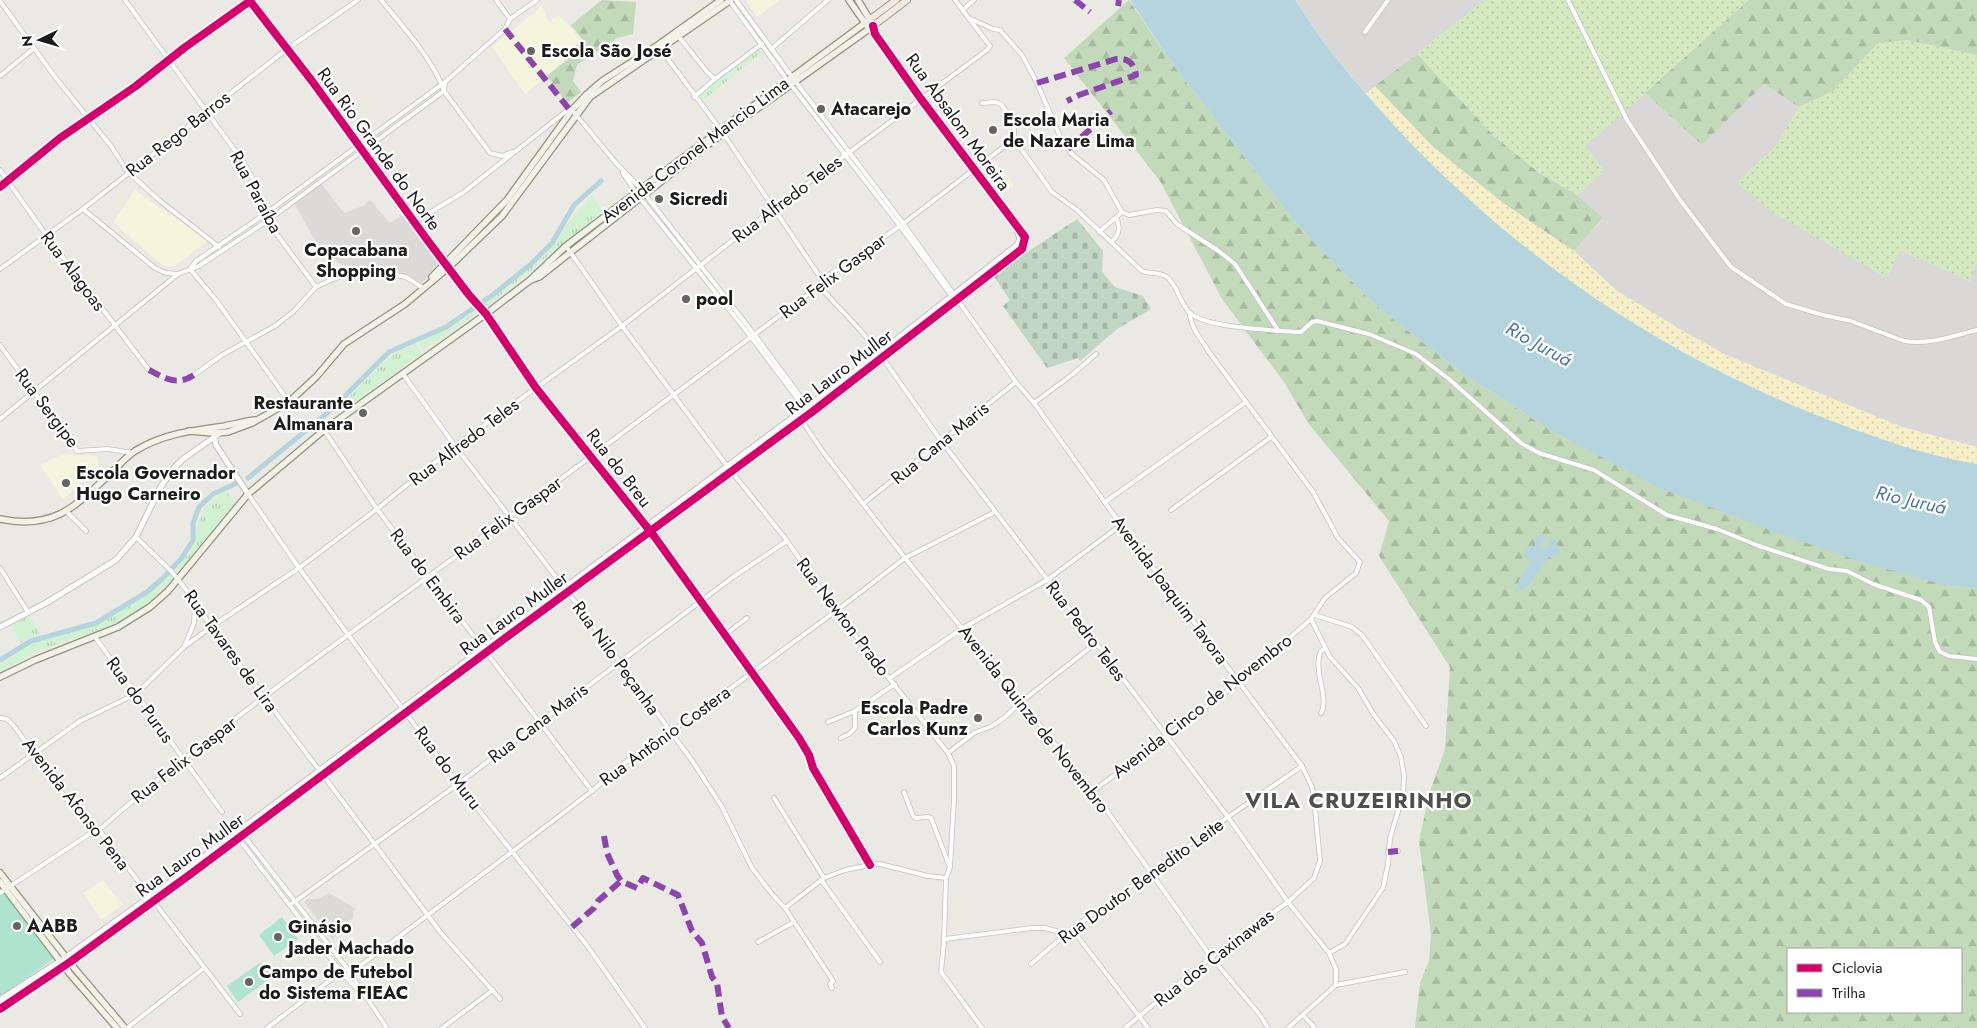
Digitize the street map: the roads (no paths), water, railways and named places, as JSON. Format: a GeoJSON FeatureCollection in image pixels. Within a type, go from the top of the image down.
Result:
{"type":"FeatureCollection","features":[{"type":"Feature","properties":{"kind":"main road"},"geometry":{"type":"LineString","coordinates":[[0,519],[33,523],[56,517],[82,500],[133,453],[150,442],[189,431],[216,433],[247,426],[289,402],[316,376],[344,344],[405,304],[502,216],[572,111],[721,0]]}},
{"type":"Feature","properties":{"kind":"main road"},"geometry":{"type":"LineString","coordinates":[[659,47],[679,36],[732,0]]}},
{"type":"Feature","properties":{"kind":"main road"},"geometry":{"type":"LineString","coordinates":[[849,0],[869,24]]}},
{"type":"Feature","properties":{"kind":"main road"},"geometry":{"type":"LineString","coordinates":[[858,0],[869,24]]}},
{"type":"Feature","properties":{"kind":"main road"},"geometry":{"type":"LineString","coordinates":[[869,24],[896,0]]}},
{"type":"Feature","properties":{"kind":"main road"},"geometry":{"type":"LineString","coordinates":[[869,24],[907,0]]}},
{"type":"Feature","properties":{"kind":"main road","name":"Avenida Coronel Mancio Lima"},"geometry":{"type":"LineString","coordinates":[[0,677],[32,661],[118,627],[139,614],[168,591],[248,494],[324,430],[486,314],[529,281],[566,246],[869,24]]}},
{"type":"Feature","properties":{"kind":"main road","name":"Avenida Coronel Mancio Lima"},"geometry":{"type":"LineString","coordinates":[[529,281],[539,277],[571,252],[640,193]]}},
{"type":"Feature","properties":{"kind":"main road"},"geometry":{"type":"LineString","coordinates":[[0,873],[5,889]]}},
{"type":"Feature","properties":{"kind":"main road"},"geometry":{"type":"LineString","coordinates":[[0,882],[117,1028]]}},
{"type":"Feature","properties":{"kind":"main road"},"geometry":{"type":"LineString","coordinates":[[86,987],[126,1028]]}},
{"type":"Feature","properties":{"kind":"street","name":"Rua Paraíba"},"geometry":{"type":"LineString","coordinates":[[124,0],[244,163],[253,179],[266,221],[316,287]]}},
{"type":"Feature","properties":{"kind":"street","name":"Rua Rego Barros"},"geometry":{"type":"LineString","coordinates":[[0,269],[83,210],[128,172],[287,49],[358,0]]}},
{"type":"Feature","properties":{"kind":"street"},"geometry":{"type":"LineString","coordinates":[[381,0],[421,50],[443,83],[444,91],[490,153],[502,156],[519,148]]}},
{"type":"Feature","properties":{"kind":"street"},"geometry":{"type":"LineString","coordinates":[[496,0],[510,19]]}},
{"type":"Feature","properties":{"kind":"street"},"geometry":{"type":"LineString","coordinates":[[190,269],[196,261],[265,214],[443,83],[505,29],[510,19],[537,0]]}},
{"type":"Feature","properties":{"kind":"street","name":"Avenida Joaquim Tavora"},"geometry":{"type":"LineString","coordinates":[[732,0],[791,81],[902,224],[1016,382],[1034,403],[1120,526],[1302,766],[1312,786],[1320,860],[1317,872],[1304,889]]}},
{"type":"Feature","properties":{"kind":"street"},"geometry":{"type":"LineString","coordinates":[[770,50],[828,0]]}},
{"type":"Feature","properties":{"kind":"street"},"geometry":{"type":"LineString","coordinates":[[955,0],[969,18],[993,29],[1000,30],[1022,55],[1037,83],[1062,141],[1072,154],[1104,180],[1120,210],[1129,215],[1150,211],[1166,211],[1177,224],[1220,252],[1234,264],[1278,330]]}},
{"type":"Feature","properties":{"kind":"street"},"geometry":{"type":"LineString","coordinates":[[963,10],[974,0]]}},
{"type":"Feature","properties":{"kind":"street"},"geometry":{"type":"LineString","coordinates":[[1365,32],[1388,0]]}},
{"type":"Feature","properties":{"kind":"street"},"geometry":{"type":"LineString","coordinates":[[1568,0],[1627,120],[1674,192],[1731,267],[1786,304],[1822,315],[1851,321],[1904,341],[1936,341],[1977,330]]}},
{"type":"Feature","properties":{"kind":"street"},"geometry":{"type":"LineString","coordinates":[[0,1],[33,49],[89,117],[128,172],[159,200],[222,250]]}},
{"type":"Feature","properties":{"kind":"street"},"geometry":{"type":"LineString","coordinates":[[0,187],[89,117],[136,86],[250,1]]}},
{"type":"Feature","properties":{"kind":"street","name":"Rua Rio Grande do Norte"},"geometry":{"type":"LineString","coordinates":[[250,1],[414,222],[486,314]]}},
{"type":"Feature","properties":{"kind":"street","name":"Rua Alfredo Teles"},"geometry":{"type":"LineString","coordinates":[[0,778],[80,720],[136,694],[184,647],[299,568],[378,509],[455,446],[622,326],[695,268],[989,48],[990,46],[987,41],[969,18]]}},
{"type":"Feature","properties":{"kind":"street","name":"Rua Absalom Moreira"},"geometry":{"type":"LineString","coordinates":[[869,24],[921,99],[1017,228]]}},
{"type":"Feature","properties":{"kind":"street"},"geometry":{"type":"LineString","coordinates":[[679,36],[715,80]]}},
{"type":"Feature","properties":{"kind":"street"},"geometry":{"type":"LineString","coordinates":[[694,96],[764,43]]}},
{"type":"Feature","properties":{"kind":"street"},"geometry":{"type":"LineString","coordinates":[[659,47],[721,132],[822,280]]}},
{"type":"Feature","properties":{"kind":"street"},"geometry":{"type":"LineString","coordinates":[[0,76],[33,49]]}},
{"type":"Feature","properties":{"kind":"street"},"geometry":{"type":"LineString","coordinates":[[0,419],[178,274],[200,266],[266,221],[444,91]]}},
{"type":"Feature","properties":{"kind":"street"},"geometry":{"type":"LineString","coordinates":[[982,103],[995,102],[1001,104],[1006,110],[1014,123],[1014,139],[1052,192],[1077,210],[1142,270],[1150,274],[1162,274],[1168,278],[1190,313],[1190,320],[1194,329],[1271,437],[1171,510]]}},
{"type":"Feature","properties":{"kind":"street"},"geometry":{"type":"LineString","coordinates":[[414,222],[464,192],[519,148],[572,111],[700,265],[810,413]]}},
{"type":"Feature","properties":{"kind":"street","name":"Rua Felix Gaspar"},"geometry":{"type":"LineString","coordinates":[[5,889],[90,833],[99,830],[183,759],[347,634],[428,577],[674,396],[819,286],[822,280],[902,224],[1014,139]]}},
{"type":"Feature","properties":{"kind":"street","name":"Rua Alagoas"},"geometry":{"type":"LineString","coordinates":[[0,170],[46,235],[149,370]]}},
{"type":"Feature","properties":{"kind":"street"},"geometry":{"type":"LineString","coordinates":[[319,174],[322,179]]}},
{"type":"Feature","properties":{"kind":"street"},"geometry":{"type":"LineString","coordinates":[[640,193],[695,268],[753,336]]}},
{"type":"Feature","properties":{"kind":"street"},"geometry":{"type":"LineString","coordinates":[[83,210],[156,268],[166,273],[178,274]]}},
{"type":"Feature","properties":{"kind":"street"},"geometry":{"type":"LineString","coordinates":[[1099,232],[1116,218],[1120,210]]}},
{"type":"Feature","properties":{"kind":"street"},"geometry":{"type":"LineString","coordinates":[[1111,242],[1115,239],[1119,229],[1116,218]]}},
{"type":"Feature","properties":{"kind":"street","name":"Rua Lauro Muller"},"geometry":{"type":"LineString","coordinates":[[688,499],[732,470],[810,413],[953,295],[1017,245],[1020,239],[1017,228]]}},
{"type":"Feature","properties":{"kind":"street","name":"Rua Lauro Muller"},"geometry":{"type":"LineString","coordinates":[[0,1009],[153,902],[319,770],[404,710],[648,529],[727,466],[806,407],[957,300],[1022,249],[1025,236],[1017,228]]}},
{"type":"Feature","properties":{"kind":"street","name":"Rua Newton Prado"},"geometry":{"type":"LineString","coordinates":[[566,246],[674,396],[787,541],[836,612],[948,753],[954,766],[955,775],[950,867],[946,878],[941,972],[982,1028]]}},
{"type":"Feature","properties":{"kind":"street"},"geometry":{"type":"LineString","coordinates":[[190,269],[216,300],[289,402]]}},
{"type":"Feature","properties":{"kind":"street"},"geometry":{"type":"LineString","coordinates":[[194,375],[222,355],[265,332],[294,311],[316,287],[332,279],[350,273],[371,272],[406,276],[425,285]]}},
{"type":"Feature","properties":{"kind":"street","name":"Rua Pedro Teles"},"geometry":{"type":"LineString","coordinates":[[819,286],[861,331],[994,512],[1228,817],[1288,902],[1329,954],[1336,969],[1336,985]]}},
{"type":"Feature","properties":{"kind":"street"},"geometry":{"type":"LineString","coordinates":[[1190,313],[1214,323],[1300,332],[1312,322],[1317,321],[1369,334],[1416,354],[1449,379],[1508,433],[1530,450],[1594,470],[1676,519],[1717,529],[1759,546],[1829,569],[1847,572],[1873,584],[1922,600],[1928,608],[1935,642],[1940,652],[1949,656],[1977,659]]}},
{"type":"Feature","properties":{"kind":"street","name":"Rua do Breu"},"geometry":{"type":"LineString","coordinates":[[486,314],[536,388],[592,456],[648,529],[753,671],[799,738],[809,755],[813,768],[870,864]]}},
{"type":"Feature","properties":{"kind":"street","name":"Rua Sergipe"},"geometry":{"type":"LineString","coordinates":[[0,346],[77,451],[108,449],[133,453]]}},
{"type":"Feature","properties":{"kind":"street"},"geometry":{"type":"LineString","coordinates":[[1034,403],[1096,354]]}},
{"type":"Feature","properties":{"kind":"street","name":"Rua Nilo Peçanha"},"geometry":{"type":"LineString","coordinates":[[403,374],[455,446],[566,590],[618,663],[671,732],[722,807],[752,868],[785,908],[833,981],[830,984],[832,988]]}},
{"type":"Feature","properties":{"kind":"street","name":"Rua Cana Maris"},"geometry":{"type":"LineString","coordinates":[[864,504],[1016,382]]}},
{"type":"Feature","properties":{"kind":"street"},"geometry":{"type":"LineString","coordinates":[[1105,502],[1246,402]]}},
{"type":"Feature","properties":{"kind":"street","name":"Avenida Quinze de Novembro"},"geometry":{"type":"LineString","coordinates":[[798,414],[823,452],[905,558],[1093,791],[1211,956],[1268,1028]]}},
{"type":"Feature","properties":{"kind":"street","name":"Rua do Embira"},"geometry":{"type":"LineString","coordinates":[[324,430],[378,509],[428,577],[592,791]]}},
{"type":"Feature","properties":{"kind":"street"},"geometry":{"type":"LineString","coordinates":[[0,627],[102,570],[116,560],[136,538],[160,488],[173,469],[216,433]]}},
{"type":"Feature","properties":{"kind":"street","name":"Rua do Muru"},"geometry":{"type":"LineString","coordinates":[[216,433],[216,444],[299,568],[458,784],[586,944],[645,1028]]}},
{"type":"Feature","properties":{"kind":"street","name":"Avenida Cinco de Novembro"},"geometry":{"type":"LineString","coordinates":[[1093,791],[1239,682],[1311,619],[1325,598],[1356,573],[1360,562],[1338,538],[1312,492],[1271,437]]}},
{"type":"Feature","properties":{"kind":"street"},"geometry":{"type":"LineString","coordinates":[[66,511],[86,531]]}},
{"type":"Feature","properties":{"kind":"street","name":"Rua Antônio Costera"},"geometry":{"type":"LineString","coordinates":[[346,977],[592,791],[623,764],[671,732],[836,612],[905,558],[994,512]]}},
{"type":"Feature","properties":{"kind":"street"},"geometry":{"type":"LineString","coordinates":[[890,678],[963,628],[1047,580],[1120,526]]}},
{"type":"Feature","properties":{"kind":"street","name":"Rua Tavares de Lira"},"geometry":{"type":"LineString","coordinates":[[136,538],[171,570],[195,601],[211,627],[319,770]]}},
{"type":"Feature","properties":{"kind":"street","name":"Rua Cana Maris"},"geometry":{"type":"LineString","coordinates":[[290,905],[458,784],[702,602],[732,577],[787,541]]}},
{"type":"Feature","properties":{"kind":"street"},"geometry":{"type":"LineString","coordinates":[[0,568],[28,612]]}},
{"type":"Feature","properties":{"kind":"street"},"geometry":{"type":"LineString","coordinates":[[184,647],[194,624],[195,601]]}},
{"type":"Feature","properties":{"kind":"street"},"geometry":{"type":"LineString","coordinates":[[1315,615],[1352,627],[1362,635],[1426,726]]}},
{"type":"Feature","properties":{"kind":"street"},"geometry":{"type":"LineString","coordinates":[[726,634],[747,618]]}},
{"type":"Feature","properties":{"kind":"street"},"geometry":{"type":"LineString","coordinates":[[1311,619],[1324,648],[1358,688],[1374,715],[1394,741],[1401,757],[1404,776],[1403,795],[1392,827],[1388,864],[1380,893],[1345,944],[1329,954]]}},
{"type":"Feature","properties":{"kind":"street","name":"Rua do Purus"},"geometry":{"type":"LineString","coordinates":[[94,637],[222,812]]}},
{"type":"Feature","properties":{"kind":"street"},"geometry":{"type":"LineString","coordinates":[[948,753],[974,733],[992,726],[1004,718],[1021,702],[1096,643]]}},
{"type":"Feature","properties":{"kind":"street"},"geometry":{"type":"LineString","coordinates":[[1321,713],[1324,702],[1318,674],[1318,663],[1320,651],[1324,648]]}},
{"type":"Feature","properties":{"kind":"street"},"geometry":{"type":"LineString","coordinates":[[828,722],[855,712],[895,684]]}},
{"type":"Feature","properties":{"kind":"street","name":"Rua Lauro Muller"},"geometry":{"type":"LineString","coordinates":[[0,1000],[65,962],[148,897],[323,775],[404,710]]}},
{"type":"Feature","properties":{"kind":"street"},"geometry":{"type":"LineString","coordinates":[[841,738],[854,731],[855,712]]}},
{"type":"Feature","properties":{"kind":"street","name":"Avenida Afonso Pena"},"geometry":{"type":"LineString","coordinates":[[0,718],[10,721],[75,808],[92,826],[99,830],[148,897],[240,1014]]}},
{"type":"Feature","properties":{"kind":"street","name":"Rua Doutor Benedito Leite"},"geometry":{"type":"LineString","coordinates":[[1031,964],[1072,929],[1302,766]]}},
{"type":"Feature","properties":{"kind":"street"},"geometry":{"type":"LineString","coordinates":[[323,775],[450,944],[500,998]]}},
{"type":"Feature","properties":{"kind":"street"},"geometry":{"type":"LineString","coordinates":[[904,792],[913,816],[916,818],[931,818],[950,867]]}},
{"type":"Feature","properties":{"kind":"street"},"geometry":{"type":"LineString","coordinates":[[774,798],[823,879],[880,962]]}},
{"type":"Feature","properties":{"kind":"street"},"geometry":{"type":"LineString","coordinates":[[239,834],[296,901],[346,967],[387,1028]]}},
{"type":"Feature","properties":{"kind":"street"},"geometry":{"type":"LineString","coordinates":[[239,834],[340,972],[367,1000]]}},
{"type":"Feature","properties":{"kind":"street"},"geometry":{"type":"LineString","coordinates":[[1388,852],[1398,851]]}},
{"type":"Feature","properties":{"kind":"street"},"geometry":{"type":"LineString","coordinates":[[785,908],[823,879],[846,870],[870,864],[880,864],[928,876],[946,878]]}},
{"type":"Feature","properties":{"kind":"street","name":"Rua dos Caxinawas"},"geometry":{"type":"LineString","coordinates":[[1125,1028],[1211,956],[1304,889]]}},
{"type":"Feature","properties":{"kind":"street"},"geometry":{"type":"LineString","coordinates":[[758,942],[794,922]]}},
{"type":"Feature","properties":{"kind":"street"},"geometry":{"type":"LineString","coordinates":[[944,939],[1031,928],[1044,928],[1067,934]]}},
{"type":"Feature","properties":{"kind":"street"},"geometry":{"type":"LineString","coordinates":[[1072,929],[1148,1028]]}},
{"type":"Feature","properties":{"kind":"street"},"geometry":{"type":"LineString","coordinates":[[267,1028],[346,967]]}},
{"type":"Feature","properties":{"kind":"street"},"geometry":{"type":"LineString","coordinates":[[126,1028],[204,968]]}},
{"type":"Feature","properties":{"kind":"street"},"geometry":{"type":"LineString","coordinates":[[1288,1028],[1336,985],[1406,972]]}},
{"type":"Feature","properties":{"kind":"street"},"geometry":{"type":"LineString","coordinates":[[442,1028],[493,990]]}},
{"type":"Feature","properties":{"kind":"street"},"geometry":{"type":"LineString","coordinates":[[1304,1015],[1315,1028]]}},
{"type":"Feature","properties":{"kind":"water","name":"Rio Juruá"},"geometry":{"type":"Polygon","coordinates":[[[1130,0],[1295,0],[1329,49],[1379,109],[1432,165],[1489,217],[1549,266],[1612,310],[1679,350],[1747,385],[1819,416],[1897,444],[1937,456],[1977,464],[1977,588],[1948,586],[1865,563],[1783,535],[1657,487],[1549,429],[1463,374],[1375,305],[1298,226],[1174,66],[1130,0]]]}},
{"type":"Feature","properties":{"kind":"water"},"geometry":{"type":"Polygon","coordinates":[[[1535,535],[1544,535],[1545,539],[1541,544],[1542,549],[1548,545],[1551,539],[1555,539],[1561,554],[1549,557],[1527,587],[1515,592],[1520,579],[1529,565],[1529,559],[1525,558],[1525,550],[1531,545],[1535,546],[1535,535]]]}},
{"type":"Feature","properties":{"kind":"waterway"},"geometry":{"type":"LineString","coordinates":[[248,478],[331,410],[389,352],[446,327],[494,294],[531,264],[552,243],[574,205],[601,181]]}},
{"type":"Feature","properties":{"kind":"waterway"},"geometry":{"type":"LineString","coordinates":[[0,660],[31,641],[96,623],[147,592],[181,559],[193,540],[193,523],[199,507],[213,494],[237,483]]}},
{"type":"Feature","properties":{"kind":"place","name":"Escola São José"},"geometry":{"type":"Point","coordinates":[531,51]}},
{"type":"Feature","properties":{"kind":"place","name":"Atacarejo"},"geometry":{"type":"Point","coordinates":[821,109]}},
{"type":"Feature","properties":{"kind":"place","name":"Escola Maria de Nazare Lima"},"geometry":{"type":"Point","coordinates":[993,130]}},
{"type":"Feature","properties":{"kind":"place","name":"Sicredi"},"geometry":{"type":"Point","coordinates":[659,199]}},
{"type":"Feature","properties":{"kind":"place","name":"Copacabana Shopping"},"geometry":{"type":"Point","coordinates":[356,231]}},
{"type":"Feature","properties":{"kind":"place","name":"pool"},"geometry":{"type":"Point","coordinates":[686,299]}},
{"type":"Feature","properties":{"kind":"place","name":"Restaurante Almanara"},"geometry":{"type":"Point","coordinates":[363,413]}},
{"type":"Feature","properties":{"kind":"place","name":"Escola Governador Hugo Carneiro"},"geometry":{"type":"Point","coordinates":[66,483]}},
{"type":"Feature","properties":{"kind":"place","name":"Escola Padre Carlos Kunz"},"geometry":{"type":"Point","coordinates":[978,718]}},
{"type":"Feature","properties":{"kind":"place","name":"AABB"},"geometry":{"type":"Point","coordinates":[17,926]}},
{"type":"Feature","properties":{"kind":"place","name":"Ginásio Jader Machado"},"geometry":{"type":"Point","coordinates":[278,937]}},
{"type":"Feature","properties":{"kind":"place","name":"Campo de Futebol do Sistema FIEAC"},"geometry":{"type":"Point","coordinates":[249,982]}},
{"type":"Feature","properties":{"kind":"district","name":"VILA CRUZEIRINHO"},"geometry":{"type":"Point","coordinates":[1359,800]}}]}
